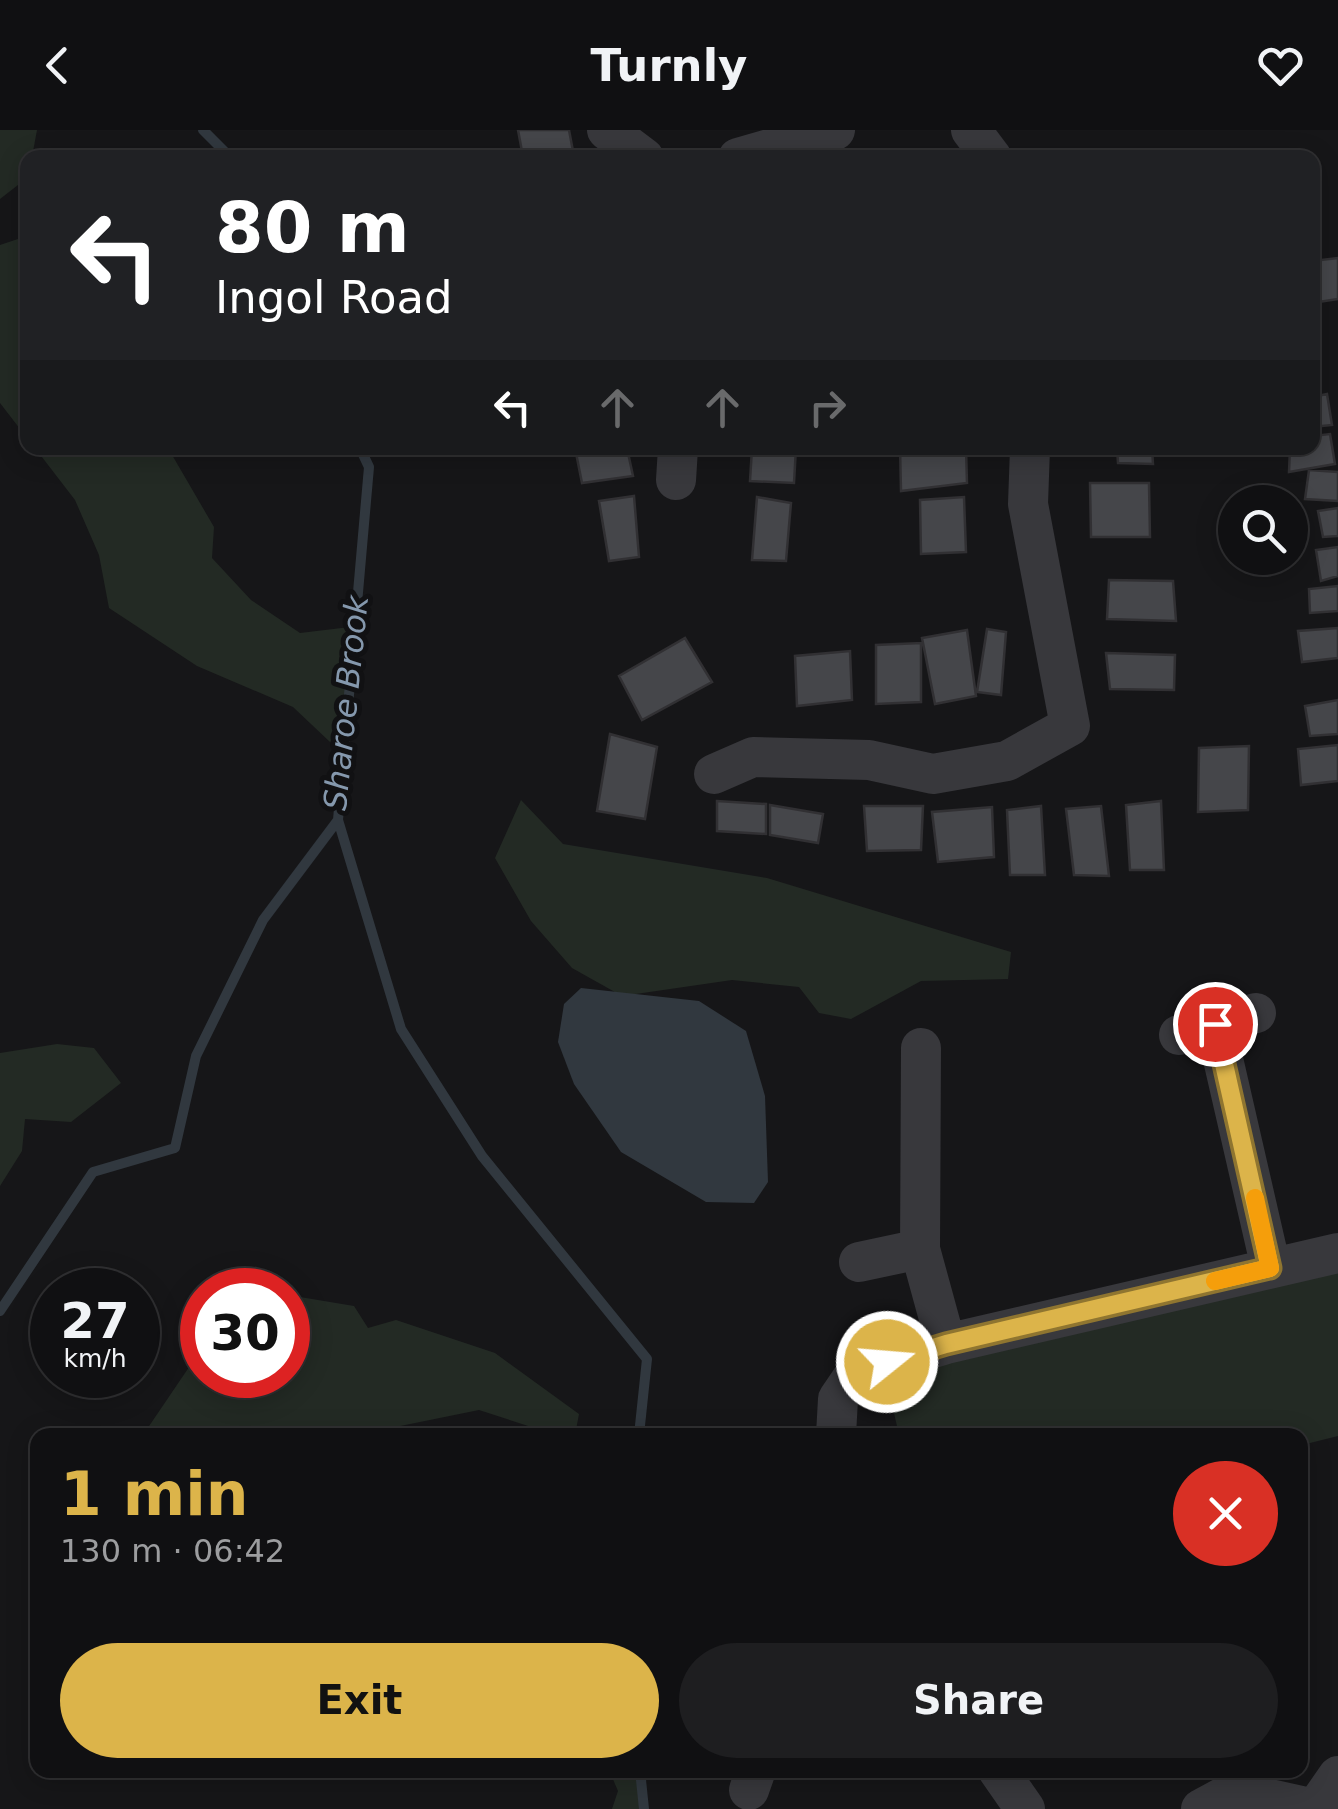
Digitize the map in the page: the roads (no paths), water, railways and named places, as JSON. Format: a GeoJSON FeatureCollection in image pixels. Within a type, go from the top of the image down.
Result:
{"type":"FeatureCollection","features":[{"type":"Feature","properties":{"kind":"street"},"geometry":{"type":"LineString","coordinates":[[607,130],[633,150]]}},
{"type":"Feature","properties":{"kind":"street"},"geometry":{"type":"LineString","coordinates":[[766,150],[835,130]]}},
{"type":"Feature","properties":{"kind":"street"},"geometry":{"type":"LineString","coordinates":[[714,774],[753,756],[868,760],[933,774],[1008,761],[1070,726],[1028,504],[1030,455]]}},
{"type":"Feature","properties":{"kind":"street"},"geometry":{"type":"LineString","coordinates":[[1256,1013],[1197,1030],[1270,1268]]}},
{"type":"Feature","properties":{"kind":"street"},"geometry":{"type":"LineString","coordinates":[[921,1048],[920,1250],[946,1344]]}},
{"type":"Feature","properties":{"kind":"street"},"geometry":{"type":"LineString","coordinates":[[859,1262],[920,1250]]}},
{"type":"Feature","properties":{"kind":"street"},"geometry":{"type":"LineString","coordinates":[[836,1428],[838,1400],[858,1372],[946,1344],[1338,1253]]}},
{"type":"Feature","properties":{"kind":"street"},"geometry":{"type":"LineString","coordinates":[[1201,1809],[1226,1796],[1315,1809],[1338,1776]]}},
{"type":"Feature","properties":{"kind":"street"},"geometry":{"type":"LineString","coordinates":[[1004,1778],[1025,1809]]}},
{"type":"Feature","properties":{"kind":"waterway","name":"Sharoe Brook"},"geometry":{"type":"LineString","coordinates":[[203,130],[223,150]]}},
{"type":"Feature","properties":{"kind":"waterway","name":"Sharoe Brook"},"geometry":{"type":"LineString","coordinates":[[0,1311],[93,1172],[175,1148],[196,1056],[263,920],[338,820],[369,467],[363,455]]}},
{"type":"Feature","properties":{"kind":"waterway"},"geometry":{"type":"LineString","coordinates":[[338,820],[401,1029],[482,1156],[647,1359],[640,1428]]}},
{"type":"Feature","properties":{"kind":"waterway"},"geometry":{"type":"LineString","coordinates":[[642,1778],[644,1809]]}}]}
